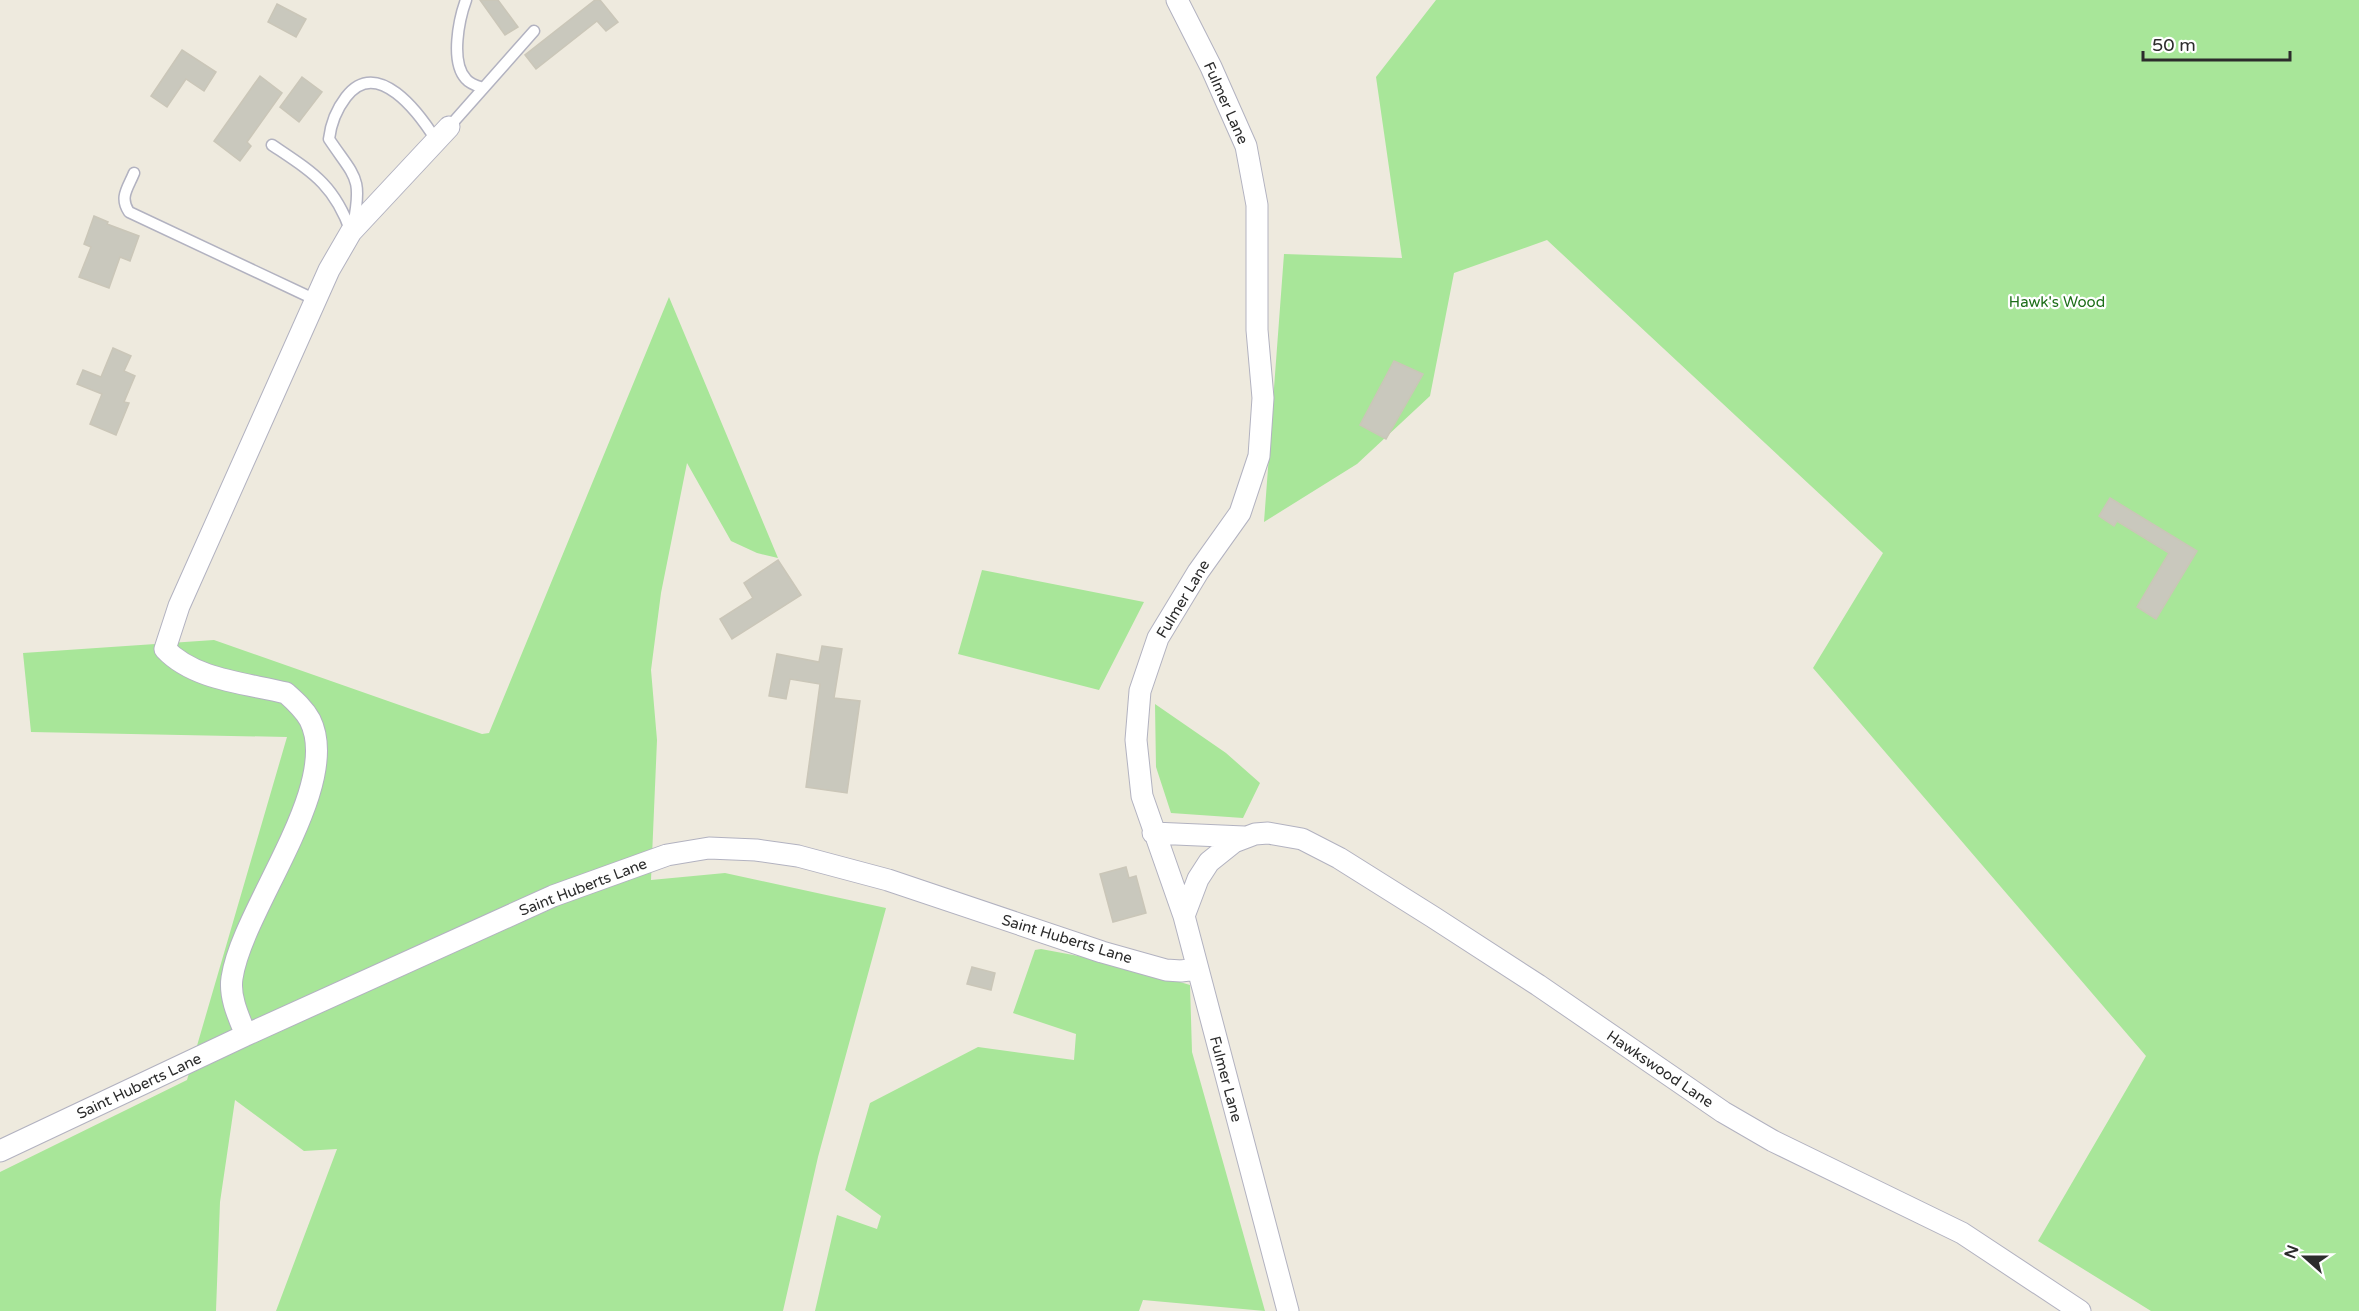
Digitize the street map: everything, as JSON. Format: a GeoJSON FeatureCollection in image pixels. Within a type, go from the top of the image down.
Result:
{"type":"FeatureCollection","features":[{"type":"Feature","properties":{"kind":"street","name":"Fulmer Lane"},"geometry":{"type":"LineString","coordinates":[[1177,0],[1211,67],[1246,146],[1257,205],[1257,330],[1263,398],[1259,456],[1240,513],[1198,572],[1158,638],[1140,691],[1136,740],[1142,796],[1153,833],[1184,916],[1288,1311]]}},
{"type":"Feature","properties":{"kind":"street"},"geometry":{"type":"LineString","coordinates":[[246,1035],[235,1006],[232,980],[238,954],[296,829],[310,793],[318,755],[310,721],[297,703],[285,693],[192,668],[175,659],[165,648],[179,606],[329,270],[351,232],[443,133]]}},
{"type":"Feature","properties":{"kind":"street","name":"Hawkswood Lane"},"geometry":{"type":"LineString","coordinates":[[1153,833],[1244,837],[1262,834],[1302,838],[1339,858],[1538,985],[1723,1112],[1773,1141],[1962,1233],[2080,1311]]}},
{"type":"Feature","properties":{"kind":"street","name":"Hawkswood Lane"},"geometry":{"type":"LineString","coordinates":[[1184,916],[1190,897],[1209,862],[1244,837]]}},
{"type":"Feature","properties":{"kind":"street","name":"Saint Huberts Lane"},"geometry":{"type":"LineString","coordinates":[[0,1151],[246,1035],[553,896],[667,855],[709,848],[756,850],[798,856],[888,880],[1102,952],[1181,972],[1197,969]]}},
{"type":"Feature","properties":{"kind":"lane"},"geometry":{"type":"LineString","coordinates":[[466,0],[460,16],[459,69],[466,80],[483,88]]}},
{"type":"Feature","properties":{"kind":"lane"},"geometry":{"type":"LineString","coordinates":[[351,232],[358,193],[356,181],[351,168],[329,139],[333,117],[355,86],[366,81],[376,82],[393,90],[425,123],[443,133],[534,30]]}},
{"type":"Feature","properties":{"kind":"lane"},"geometry":{"type":"LineString","coordinates":[[272,145],[315,175],[333,194],[343,208],[351,232]]}},
{"type":"Feature","properties":{"kind":"lane"},"geometry":{"type":"LineString","coordinates":[[134,173],[123,196],[124,205],[129,212],[316,300]]}},
{"type":"Feature","properties":{"kind":"green space","name":"Hawk's Wood"},"geometry":{"type":"Polygon","coordinates":[[[1436,0],[2359,0],[2359,1311],[2151,1311],[2038,1241],[2146,1056],[1813,668],[1883,553],[1547,240],[1454,273],[1430,396],[1357,464],[1264,522],[1284,254],[1402,258],[1376,77],[1436,0]]]}},
{"type":"Feature","properties":{"kind":"green space"},"geometry":{"type":"Polygon","coordinates":[[[669,297],[778,558],[757,553],[731,541],[687,463],[661,593],[651,670],[657,740],[651,880],[725,873],[886,908],[818,1157],[783,1311],[276,1311],[337,1149],[304,1151],[235,1100],[220,1202],[216,1311],[0,1311],[0,1172],[187,1080],[287,737],[31,732],[23,653],[214,640],[482,734],[489,733],[669,297]]]}},
{"type":"Feature","properties":{"kind":"green space"},"geometry":{"type":"Polygon","coordinates":[[[982,570],[1144,602],[1099,690],[958,654],[982,570]]]}},
{"type":"Feature","properties":{"kind":"green space"},"geometry":{"type":"Polygon","coordinates":[[[1155,704],[1226,753],[1260,783],[1243,818],[1171,813],[1156,767],[1155,704]]]}},
{"type":"Feature","properties":{"kind":"green space"},"geometry":{"type":"Polygon","coordinates":[[[1041,949],[1116,963],[1190,985],[1192,1052],[1265,1311],[1143,1300],[1139,1311],[815,1311],[837,1215],[877,1229],[881,1216],[845,1190],[870,1103],[978,1047],[1074,1060],[1076,1034],[1013,1013],[1035,950],[1041,949]]]}},
{"type":"Feature","properties":{"kind":"building"},"geometry":{"type":"Polygon","coordinates":[[[480,0],[498,0],[518,27],[505,35],[480,0]]]}},
{"type":"Feature","properties":{"kind":"building"},"geometry":{"type":"Polygon","coordinates":[[[595,0],[600,0],[618,22],[606,31],[597,21],[536,69],[525,55],[595,0]]]}},
{"type":"Feature","properties":{"kind":"building"},"geometry":{"type":"Polygon","coordinates":[[[277,4],[306,19],[296,37],[268,22],[277,4]]]}},
{"type":"Feature","properties":{"kind":"building"},"geometry":{"type":"Polygon","coordinates":[[[182,50],[216,72],[204,91],[186,79],[167,107],[151,96],[182,50]]]}},
{"type":"Feature","properties":{"kind":"building"},"geometry":{"type":"Polygon","coordinates":[[[260,76],[282,93],[247,142],[251,146],[240,161],[214,141],[260,76]]]}},
{"type":"Feature","properties":{"kind":"building"},"geometry":{"type":"Polygon","coordinates":[[[302,77],[322,92],[299,122],[280,107],[302,77]]]}},
{"type":"Feature","properties":{"kind":"building"},"geometry":{"type":"Polygon","coordinates":[[[94,216],[108,222],[107,224],[139,236],[130,261],[120,257],[109,288],[79,277],[91,247],[84,244],[94,216]]]}},
{"type":"Feature","properties":{"kind":"building"},"geometry":{"type":"Polygon","coordinates":[[[113,348],[131,356],[124,371],[135,376],[124,402],[129,403],[116,435],[90,424],[102,394],[77,384],[83,370],[101,377],[113,348]]]}},
{"type":"Feature","properties":{"kind":"building"},"geometry":{"type":"Polygon","coordinates":[[[1394,361],[1423,374],[1386,439],[1360,425],[1394,361]]]}},
{"type":"Feature","properties":{"kind":"building"},"geometry":{"type":"Polygon","coordinates":[[[2110,498],[2197,551],[2156,619],[2137,607],[2169,553],[2117,521],[2114,526],[2099,516],[2110,498]]]}},
{"type":"Feature","properties":{"kind":"building"},"geometry":{"type":"Polygon","coordinates":[[[778,560],[801,595],[732,639],[720,619],[753,598],[744,583],[778,560]]]}},
{"type":"Feature","properties":{"kind":"building"},"geometry":{"type":"Polygon","coordinates":[[[822,646],[842,649],[834,698],[860,701],[847,793],[806,787],[820,684],[790,679],[786,699],[769,696],[777,654],[819,662],[822,646]]]}},
{"type":"Feature","properties":{"kind":"building"},"geometry":{"type":"Polygon","coordinates":[[[1126,867],[1129,878],[1136,876],[1146,913],[1113,922],[1100,874],[1126,867]]]}},
{"type":"Feature","properties":{"kind":"building"},"geometry":{"type":"Polygon","coordinates":[[[972,967],[995,973],[991,990],[967,984],[972,967]]]}}]}
